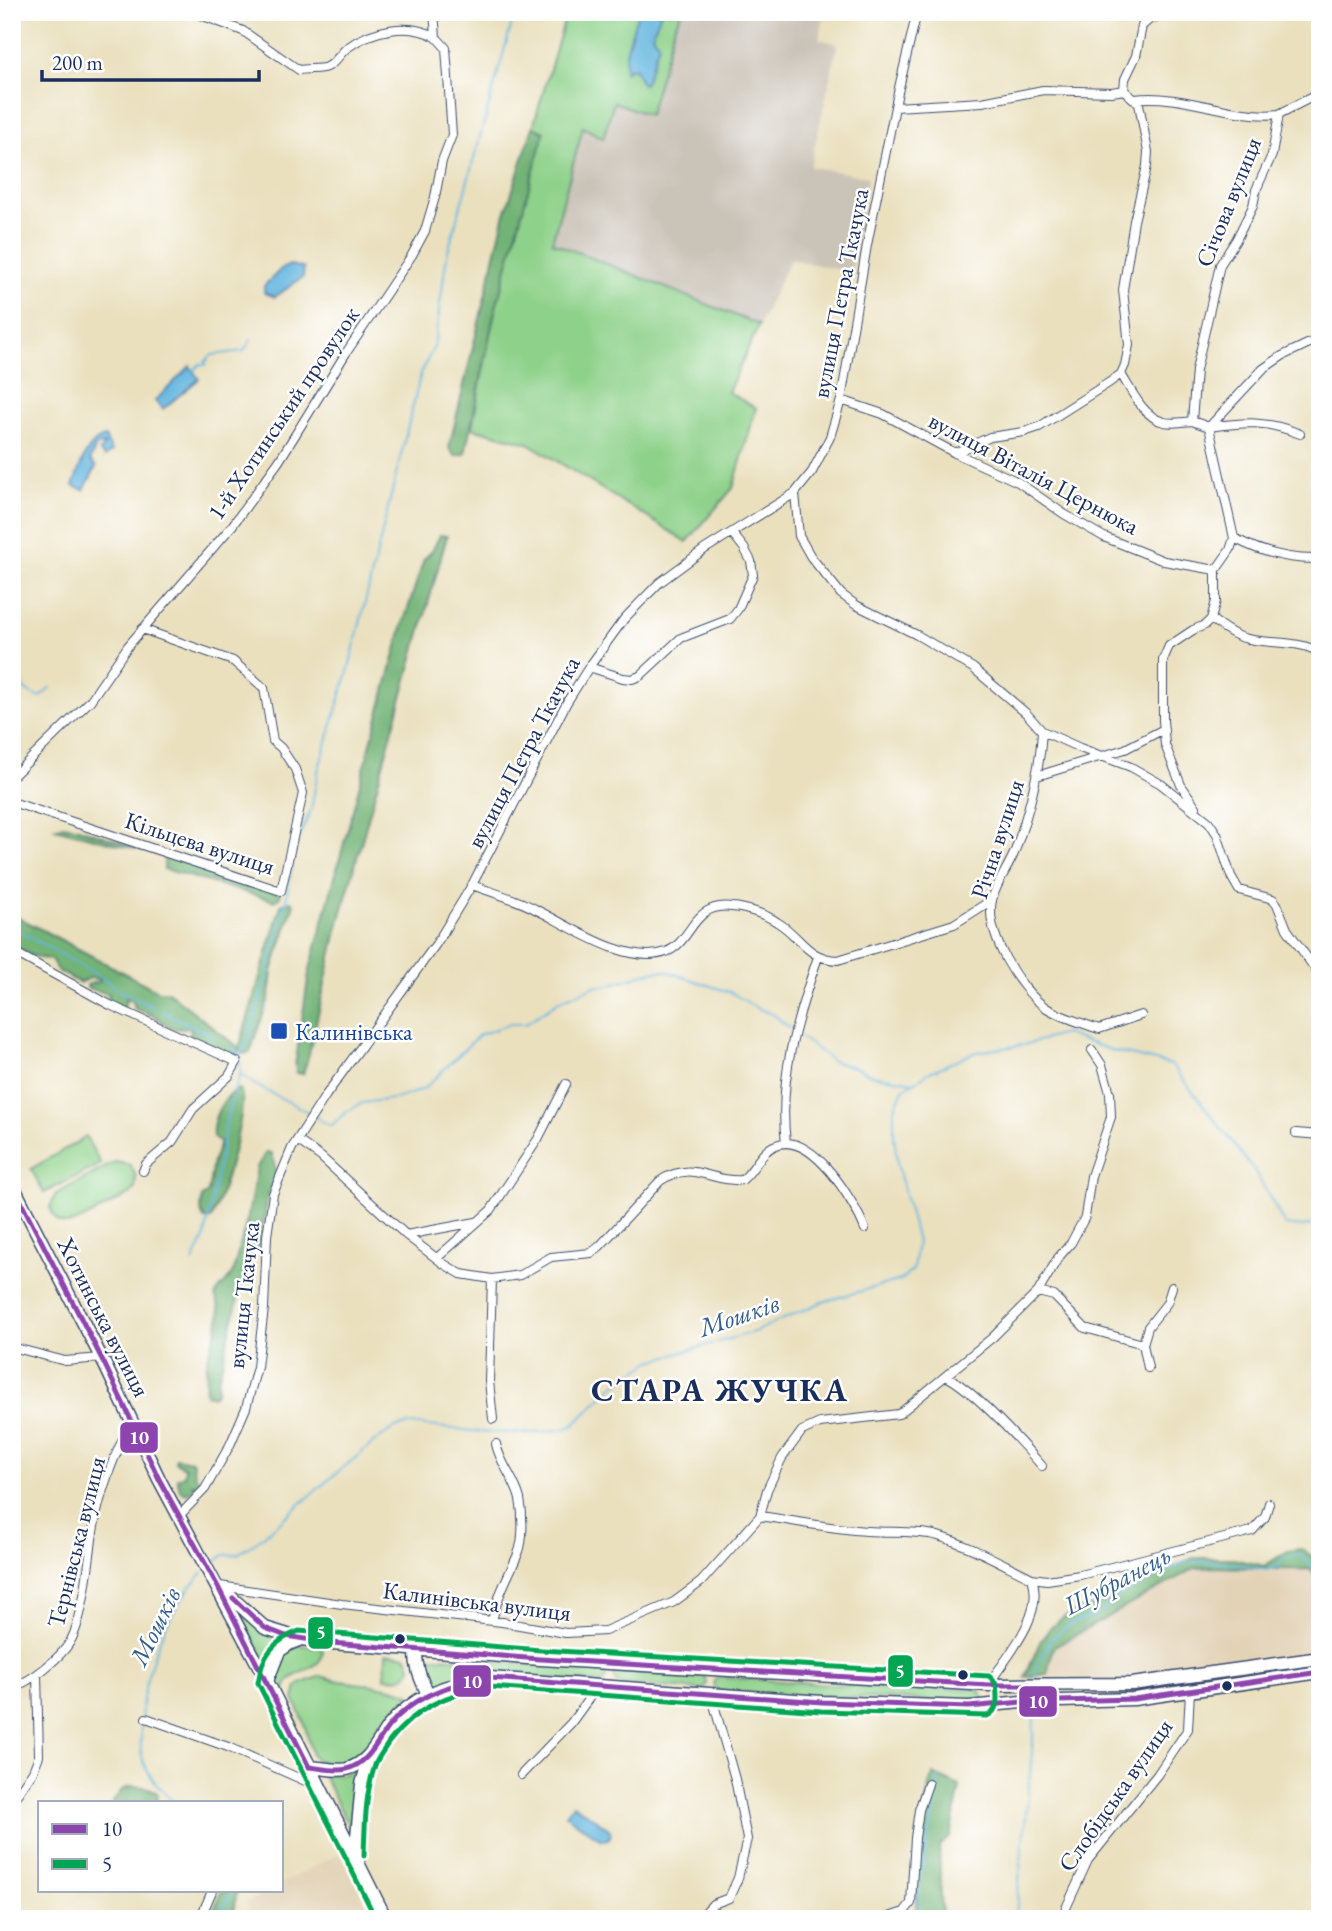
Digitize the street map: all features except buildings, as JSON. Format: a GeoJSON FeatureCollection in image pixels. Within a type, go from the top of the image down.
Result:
{"type":"FeatureCollection","features":[{"type":"Feature","properties":{"kind":"main road","name":"Хотинська вулиця"},"geometry":{"type":"LineString","coordinates":[[12,1184],[133,1422],[159,1479],[267,1681],[386,1919]]}},
{"type":"Feature","properties":{"kind":"main road"},"geometry":{"type":"LineString","coordinates":[[215,1581],[265,1628],[301,1639],[610,1663],[1020,1686],[1132,1684],[1320,1658]]}},
{"type":"Feature","properties":{"kind":"main road"},"geometry":{"type":"LineString","coordinates":[[267,1681],[279,1651],[301,1639]]}},
{"type":"Feature","properties":{"kind":"main road"},"geometry":{"type":"LineString","coordinates":[[416,1648],[417,1669],[428,1694]]}},
{"type":"Feature","properties":{"kind":"main road"},"geometry":{"type":"LineString","coordinates":[[604,1686],[610,1663]]}},
{"type":"Feature","properties":{"kind":"main road"},"geometry":{"type":"LineString","coordinates":[[711,1694],[712,1669]]}},
{"type":"Feature","properties":{"kind":"main road"},"geometry":{"type":"LineString","coordinates":[[355,1858],[360,1794],[370,1756],[389,1726],[428,1694],[472,1680],[489,1678],[822,1702],[987,1707],[1022,1702],[1134,1699],[1320,1672]]}},
{"type":"Feature","properties":{"kind":"main road"},"geometry":{"type":"LineString","coordinates":[[1132,1684],[1134,1699]]}},
{"type":"Feature","properties":{"kind":"main road"},"geometry":{"type":"LineString","coordinates":[[987,1707],[988,1685]]}},
{"type":"Feature","properties":{"kind":"main road"},"geometry":{"type":"LineString","coordinates":[[309,1767],[345,1769],[370,1756]]}},
{"type":"Feature","properties":{"kind":"street"},"geometry":{"type":"LineString","coordinates":[[193,12],[243,32],[299,70],[329,66],[348,47],[382,31],[411,29],[436,37]]}},
{"type":"Feature","properties":{"kind":"street","name":"1-й Хотинський провулок"},"geometry":{"type":"LineString","coordinates":[[12,777],[90,701],[142,629],[232,526],[279,461],[346,353],[394,284],[425,231],[442,161],[452,135],[446,48],[436,37],[433,12]]}},
{"type":"Feature","properties":{"kind":"street","name":"вулиця Петра Ткачука"},"geometry":{"type":"LineString","coordinates":[[313,1115],[436,944],[472,886],[567,702],[624,619],[659,583],[705,549],[795,493],[812,472],[830,437],[841,400],[895,107],[917,12]]}},
{"type":"Feature","properties":{"kind":"street"},"geometry":{"type":"LineString","coordinates":[[1124,90],[1125,79],[1136,56],[1142,26],[1150,19],[1172,12]]}},
{"type":"Feature","properties":{"kind":"street"},"geometry":{"type":"LineString","coordinates":[[895,107],[982,102],[1043,90],[1124,90],[1136,99],[1147,143],[1147,166],[1134,221],[1123,290],[1129,345],[1121,374],[1039,427],[990,437],[955,453]]}},
{"type":"Feature","properties":{"kind":"street","name":"Січова вулиця"},"geometry":{"type":"LineString","coordinates":[[1192,421],[1196,370],[1220,265],[1253,206],[1256,190],[1272,155],[1279,114],[1320,93]]}},
{"type":"Feature","properties":{"kind":"street"},"geometry":{"type":"LineString","coordinates":[[1136,99],[1153,97],[1262,116],[1279,114]]}},
{"type":"Feature","properties":{"kind":"street"},"geometry":{"type":"LineString","coordinates":[[1209,427],[1263,369],[1282,356],[1320,338]]}},
{"type":"Feature","properties":{"kind":"street"},"geometry":{"type":"LineString","coordinates":[[1121,374],[1137,399],[1155,418],[1170,422],[1192,421],[1209,427],[1259,422],[1300,434]]}},
{"type":"Feature","properties":{"kind":"street","name":"вулиця Віталія Цернюка"},"geometry":{"type":"LineString","coordinates":[[841,400],[883,414],[955,453],[1018,482],[1064,514],[1114,541],[1171,563],[1216,570]]}},
{"type":"Feature","properties":{"kind":"street"},"geometry":{"type":"LineString","coordinates":[[1199,813],[1181,785],[1165,744],[1163,660],[1168,646],[1205,625],[1210,619],[1216,601],[1216,570],[1230,550],[1234,538],[1209,427]]}},
{"type":"Feature","properties":{"kind":"street"},"geometry":{"type":"LineString","coordinates":[[795,493],[799,536],[817,566],[841,594],[856,605],[917,635],[973,668],[1042,731],[1131,767],[1161,784],[1199,813],[1209,821],[1217,834],[1234,884],[1239,890],[1273,899],[1287,929],[1320,976]]}},
{"type":"Feature","properties":{"kind":"street"},"geometry":{"type":"LineString","coordinates":[[589,667],[632,679],[640,676],[681,638],[730,619],[738,609],[753,575],[751,561],[732,533]]}},
{"type":"Feature","properties":{"kind":"street"},"geometry":{"type":"LineString","coordinates":[[1234,538],[1262,551],[1320,559]]}},
{"type":"Feature","properties":{"kind":"street"},"geometry":{"type":"LineString","coordinates":[[1210,619],[1243,638],[1301,646],[1320,653]]}},
{"type":"Feature","properties":{"kind":"street","name":"Кільцева вулиця"},"geometry":{"type":"LineString","coordinates":[[12,802],[281,891],[303,793],[295,769],[282,748],[273,741],[264,688],[233,661],[142,629]]}},
{"type":"Feature","properties":{"kind":"street"},"geometry":{"type":"LineString","coordinates":[[1037,776],[1103,756],[1147,739],[1164,729]]}},
{"type":"Feature","properties":{"kind":"street","name":"Річна вулиця"},"geometry":{"type":"LineString","coordinates":[[1042,731],[1037,776],[1014,852],[992,900],[993,930],[1005,956],[1035,998],[1046,1008],[1100,1029],[1141,1015]]}},
{"type":"Feature","properties":{"kind":"street"},"geometry":{"type":"LineString","coordinates":[[472,886],[535,908],[581,935],[621,950],[641,954],[667,952],[675,947],[703,914],[723,906],[752,911],[778,922],[818,957],[838,960],[954,925],[992,900]]}},
{"type":"Feature","properties":{"kind":"street"},"geometry":{"type":"LineString","coordinates":[[12,951],[110,1004],[237,1062],[229,1076],[193,1109],[179,1133],[145,1164],[143,1171]]}},
{"type":"Feature","properties":{"kind":"street"},"geometry":{"type":"LineString","coordinates":[[786,1143],[785,1107],[790,1047],[818,957]]}},
{"type":"Feature","properties":{"kind":"street","name":"Калинівська вулиця"},"geometry":{"type":"LineString","coordinates":[[215,1581],[342,1604],[492,1621],[550,1632],[605,1631],[674,1602],[701,1583],[760,1516],[782,1458],[802,1430],[820,1423],[899,1414],[993,1337],[1038,1292],[1085,1217],[1091,1176],[1111,1117],[1102,1065],[1092,1050]]}},
{"type":"Feature","properties":{"kind":"street"},"geometry":{"type":"LineString","coordinates":[[437,1258],[491,1210],[538,1139],[566,1084]]}},
{"type":"Feature","properties":{"kind":"street","name":"вулиця Ткачука"},"geometry":{"type":"LineString","coordinates":[[180,1515],[205,1489],[246,1408],[257,1367],[264,1308],[267,1236],[273,1194],[297,1140],[313,1115]]}},
{"type":"Feature","properties":{"kind":"street"},"geometry":{"type":"LineString","coordinates":[[1296,1133],[1320,1135]]}},
{"type":"Feature","properties":{"kind":"street"},"geometry":{"type":"LineString","coordinates":[[297,1140],[321,1157],[406,1235],[437,1258],[461,1274],[492,1279],[520,1275],[551,1257],[591,1253],[660,1181],[669,1175],[691,1171],[723,1179],[742,1180],[762,1155],[773,1146],[786,1143],[803,1148],[814,1156],[840,1185],[865,1229]]}},
{"type":"Feature","properties":{"kind":"street"},"geometry":{"type":"LineString","coordinates":[[406,1235],[476,1222]]}},
{"type":"Feature","properties":{"kind":"street"},"geometry":{"type":"LineString","coordinates":[[492,1279],[489,1381],[493,1419]]}},
{"type":"Feature","properties":{"kind":"street"},"geometry":{"type":"LineString","coordinates":[[1148,1368],[1143,1344],[1148,1327],[1167,1303],[1172,1287]]}},
{"type":"Feature","properties":{"kind":"street"},"geometry":{"type":"LineString","coordinates":[[1038,1292],[1054,1296],[1085,1328],[1143,1344]]}},
{"type":"Feature","properties":{"kind":"street"},"geometry":{"type":"LineString","coordinates":[[12,1347],[65,1361],[101,1358]]}},
{"type":"Feature","properties":{"kind":"street"},"geometry":{"type":"LineString","coordinates":[[946,1376],[982,1405],[1042,1466]]}},
{"type":"Feature","properties":{"kind":"street","name":"Тернівська вулиця"},"geometry":{"type":"LineString","coordinates":[[12,1687],[37,1675],[70,1643],[87,1578],[101,1501],[113,1462],[133,1422]]}},
{"type":"Feature","properties":{"kind":"street"},"geometry":{"type":"LineString","coordinates":[[492,1621],[497,1598],[519,1553],[521,1540],[521,1504],[516,1486],[496,1444]]}},
{"type":"Feature","properties":{"kind":"street"},"geometry":{"type":"LineString","coordinates":[[760,1516],[871,1532],[919,1532],[1005,1563],[1032,1578],[1047,1580],[1080,1575],[1251,1531],[1265,1517],[1269,1503]]}},
{"type":"Feature","properties":{"kind":"street"},"geometry":{"type":"LineString","coordinates":[[988,1685],[1033,1616],[1037,1591],[1032,1578]]}},
{"type":"Feature","properties":{"kind":"street"},"geometry":{"type":"LineString","coordinates":[[12,1802],[33,1771],[39,1756],[37,1675]]}},
{"type":"Feature","properties":{"kind":"street"},"geometry":{"type":"LineString","coordinates":[[521,1775],[604,1686]]}},
{"type":"Feature","properties":{"kind":"street","name":"Слобідська вулиця"},"geometry":{"type":"LineString","coordinates":[[1060,1919],[1088,1860],[1135,1805],[1182,1740],[1188,1729],[1190,1691]]}},
{"type":"Feature","properties":{"kind":"street"},"geometry":{"type":"LineString","coordinates":[[699,1919],[713,1904],[729,1898],[738,1878],[747,1839],[735,1779],[711,1694]]}},
{"type":"Feature","properties":{"kind":"street"},"geometry":{"type":"LineString","coordinates":[[146,1718],[228,1748],[319,1787]]}},
{"type":"Feature","properties":{"kind":"street"},"geometry":{"type":"LineString","coordinates":[[883,1919],[904,1912],[911,1903],[919,1810],[928,1784]]}},
{"type":"Feature","properties":{"kind":"street"},"geometry":{"type":"LineString","coordinates":[[200,1919],[212,1892]]}},
{"type":"Feature","properties":{"kind":"shaded area"},"geometry":{"type":"Polygon","coordinates":[[[682,12],[825,12],[819,39],[838,44],[810,167],[868,177],[851,272],[790,259],[759,325],[552,242],[583,126],[614,102],[675,25],[682,12]]]}},
{"type":"Feature","properties":{"kind":"shaded area"},"geometry":{"type":"Polygon","coordinates":[[[1195,1568],[1278,1571],[1310,1569],[1320,1582],[1320,1661],[1051,1689],[1047,1674],[1053,1648],[1195,1568]]]}},
{"type":"Feature","properties":{"kind":"shaded area"},"geometry":{"type":"Polygon","coordinates":[[[340,1853],[374,1919],[253,1919],[246,1903],[265,1892],[284,1892],[284,1882],[340,1853]]]}},
{"type":"Feature","properties":{"kind":"green space"},"geometry":{"type":"Polygon","coordinates":[[[574,12],[638,12],[626,71],[635,69],[645,83],[659,44],[652,35],[661,12],[682,12],[675,25],[649,115],[614,102],[603,138],[583,127],[552,242],[759,325],[728,392],[756,408],[733,488],[687,542],[528,443],[472,428],[494,315],[544,132],[533,127],[566,15],[573,15],[574,12]]]}},
{"type":"Feature","properties":{"kind":"green space"},"geometry":{"type":"Polygon","coordinates":[[[533,127],[544,132],[494,315],[465,454],[455,456],[449,448],[504,217],[533,127]]]}},
{"type":"Feature","properties":{"kind":"green space"},"geometry":{"type":"Polygon","coordinates":[[[440,535],[447,536],[338,926],[309,1054],[303,1074],[297,1073],[295,1066],[309,973],[403,624],[424,559],[432,551],[440,535]]]}},
{"type":"Feature","properties":{"kind":"green space"},"geometry":{"type":"Polygon","coordinates":[[[63,825],[75,827],[280,893],[280,897],[275,901],[164,869],[164,856],[55,828],[63,825]]]}},
{"type":"Feature","properties":{"kind":"green space"},"geometry":{"type":"Polygon","coordinates":[[[291,901],[294,904],[272,971],[269,998],[250,1052],[243,1054],[239,1049],[236,1055],[227,1054],[190,1037],[189,1027],[171,1028],[152,1015],[135,1009],[133,1001],[126,998],[124,1009],[108,1002],[109,994],[87,988],[87,985],[100,981],[99,979],[90,978],[80,983],[58,971],[51,959],[38,958],[12,946],[12,914],[158,991],[167,991],[239,1048],[281,905],[291,901]]]}},
{"type":"Feature","properties":{"kind":"green space"},"geometry":{"type":"Polygon","coordinates":[[[240,1089],[241,1113],[227,1174],[211,1219],[204,1219],[201,1211],[202,1197],[208,1193],[213,1161],[220,1142],[213,1137],[214,1123],[223,1102],[240,1089]]]}},
{"type":"Feature","properties":{"kind":"green space"},"geometry":{"type":"Polygon","coordinates":[[[86,1137],[101,1164],[44,1193],[31,1169],[86,1137]]]}},
{"type":"Feature","properties":{"kind":"green space"},"geometry":{"type":"Polygon","coordinates":[[[266,1152],[272,1153],[276,1174],[268,1196],[259,1247],[246,1259],[245,1266],[248,1270],[239,1295],[217,1392],[213,1396],[206,1394],[206,1369],[219,1320],[215,1296],[233,1272],[248,1216],[257,1167],[266,1152]]]}},
{"type":"Feature","properties":{"kind":"green space"},"geometry":{"type":"Polygon","coordinates":[[[115,1162],[130,1165],[136,1176],[135,1188],[130,1194],[75,1223],[65,1224],[57,1220],[50,1207],[56,1194],[115,1162]]]}},
{"type":"Feature","properties":{"kind":"green space"},"geometry":{"type":"Polygon","coordinates":[[[176,1458],[192,1461],[196,1477],[201,1481],[199,1484],[192,1484],[195,1487],[193,1490],[186,1493],[180,1490],[177,1478],[184,1475],[185,1467],[175,1462],[176,1458]]]}},
{"type":"Feature","properties":{"kind":"green space"},"geometry":{"type":"Polygon","coordinates":[[[1301,1549],[1320,1564],[1320,1582],[1310,1569],[1195,1568],[1053,1648],[1047,1674],[1025,1677],[1040,1642],[1050,1628],[1065,1616],[1107,1602],[1193,1558],[1229,1558],[1264,1566],[1288,1551],[1301,1549]]]}},
{"type":"Feature","properties":{"kind":"green space"},"geometry":{"type":"Polygon","coordinates":[[[240,1613],[275,1638],[287,1641],[267,1668],[240,1613]]]}},
{"type":"Feature","properties":{"kind":"green space"},"geometry":{"type":"Polygon","coordinates":[[[299,1645],[321,1647],[323,1651],[316,1664],[295,1676],[286,1687],[288,1702],[297,1722],[295,1724],[279,1691],[276,1671],[286,1653],[299,1645]]]}},
{"type":"Feature","properties":{"kind":"green space"},"geometry":{"type":"Polygon","coordinates":[[[386,1653],[407,1656],[411,1667],[407,1674],[397,1678],[385,1678],[386,1653]]]}},
{"type":"Feature","properties":{"kind":"green space"},"geometry":{"type":"Polygon","coordinates":[[[422,1656],[605,1669],[606,1678],[602,1683],[535,1678],[432,1687],[420,1658],[422,1656]]]}},
{"type":"Feature","properties":{"kind":"green space"},"geometry":{"type":"Polygon","coordinates":[[[618,1670],[705,1676],[707,1684],[704,1690],[617,1684],[614,1676],[618,1670]]]}},
{"type":"Feature","properties":{"kind":"green space"},"geometry":{"type":"Polygon","coordinates":[[[321,1676],[390,1688],[411,1695],[394,1710],[364,1752],[345,1763],[329,1764],[316,1760],[312,1754],[304,1722],[294,1699],[297,1687],[321,1676]]]}},
{"type":"Feature","properties":{"kind":"green space"},"geometry":{"type":"Polygon","coordinates":[[[717,1677],[891,1688],[978,1689],[983,1696],[982,1701],[977,1703],[716,1691],[714,1683],[717,1677]]]}},
{"type":"Feature","properties":{"kind":"green space"},"geometry":{"type":"Polygon","coordinates":[[[361,1767],[350,1828],[322,1773],[341,1775],[361,1767]]]}},
{"type":"Feature","properties":{"kind":"green space"},"geometry":{"type":"Polygon","coordinates":[[[933,1774],[960,1786],[950,1837],[939,1846],[942,1919],[917,1919],[918,1846],[933,1774]]]}},
{"type":"Feature","properties":{"kind":"green space"},"geometry":{"type":"Polygon","coordinates":[[[132,1786],[146,1787],[158,1794],[157,1801],[114,1801],[123,1789],[132,1786]]]}},
{"type":"Feature","properties":{"kind":"green space"},"geometry":{"type":"Polygon","coordinates":[[[221,1892],[237,1892],[232,1919],[208,1919],[221,1892]]]}},
{"type":"Feature","properties":{"kind":"water"},"geometry":{"type":"Polygon","coordinates":[[[638,12],[661,12],[652,35],[659,44],[645,83],[642,84],[635,69],[630,68],[625,72],[627,48],[638,12]]]}},
{"type":"Feature","properties":{"kind":"water"},"geometry":{"type":"Polygon","coordinates":[[[290,265],[304,268],[303,277],[275,297],[264,293],[264,286],[281,269],[290,265]]]}},
{"type":"Feature","properties":{"kind":"water"},"geometry":{"type":"Polygon","coordinates":[[[190,366],[199,379],[163,409],[155,401],[190,366]]]}},
{"type":"Feature","properties":{"kind":"water"},"geometry":{"type":"Polygon","coordinates":[[[105,437],[112,451],[105,457],[100,452],[105,444],[96,446],[90,460],[96,467],[84,490],[73,486],[89,450],[99,439],[105,437]]]}},
{"type":"Feature","properties":{"kind":"water"},"geometry":{"type":"Polygon","coordinates":[[[573,1804],[609,1829],[611,1834],[608,1839],[602,1840],[566,1815],[573,1804]]]}},
{"type":"Feature","properties":{"kind":"waterway"},"geometry":{"type":"LineString","coordinates":[[240,1055],[248,1041],[266,980],[285,907],[295,846],[311,810],[318,771],[349,668],[421,373],[434,347],[447,255],[515,12]]}},
{"type":"Feature","properties":{"kind":"waterway"},"geometry":{"type":"LineString","coordinates":[[194,370],[200,364],[206,365],[205,362],[212,355],[244,351],[251,340]]}},
{"type":"Feature","properties":{"kind":"waterway"},"geometry":{"type":"LineString","coordinates":[[12,665],[29,693],[40,697],[51,687]]}},
{"type":"Feature","properties":{"kind":"waterway"},"geometry":{"type":"LineString","coordinates":[[12,927],[96,974],[121,992],[153,1007]]}},
{"type":"Feature","properties":{"kind":"waterway"},"geometry":{"type":"LineString","coordinates":[[314,1116],[332,1125],[346,1112],[362,1103],[399,1098],[424,1089],[479,1035],[510,1024],[525,1024],[559,1001],[595,986],[604,986],[655,971],[665,971],[732,993],[774,1015],[790,1028]]}},
{"type":"Feature","properties":{"kind":"waterway"},"geometry":{"type":"LineString","coordinates":[[163,1012],[213,1036]]}},
{"type":"Feature","properties":{"kind":"waterway","name":"Мошків"},"geometry":{"type":"LineString","coordinates":[[212,1565],[224,1555],[238,1554],[260,1539],[327,1481],[395,1428],[410,1424],[482,1432],[534,1433],[564,1429],[574,1425],[613,1386],[651,1361],[754,1332],[822,1302],[901,1280],[913,1270],[917,1242],[898,1167],[894,1110],[903,1089],[930,1072],[976,1052],[1023,1045],[1065,1034],[1113,1051],[1172,1065],[1254,1170],[1285,1225],[1303,1227],[1320,1223]]}},
{"type":"Feature","properties":{"kind":"waterway"},"geometry":{"type":"LineString","coordinates":[[800,1037],[834,1062],[871,1075],[914,1082]]}},
{"type":"Feature","properties":{"kind":"waterway"},"geometry":{"type":"LineString","coordinates":[[233,1048],[240,1055],[240,1074],[309,1113]]}},
{"type":"Feature","properties":{"kind":"waterway"},"geometry":{"type":"LineString","coordinates":[[193,1262],[205,1236],[229,1108],[240,1074]]}},
{"type":"Feature","properties":{"kind":"waterway","name":"Шубранець"},"geometry":{"type":"LineString","coordinates":[[1035,1678],[1036,1668],[1051,1639],[1068,1625],[1100,1613],[1121,1595],[1188,1562],[1223,1562],[1267,1570],[1295,1555],[1303,1557],[1320,1575]]}},
{"type":"Feature","properties":{"kind":"waterway","name":"Мошків"},"geometry":{"type":"LineString","coordinates":[[174,1801],[155,1782],[144,1763],[141,1754],[141,1714],[149,1670],[166,1627],[189,1589],[203,1573]]}},
{"type":"Feature","properties":{"kind":"waterway","name":"Шубранець"},"geometry":{"type":"LineString","coordinates":[[1016,1919],[1034,1715]]}},
{"type":"Feature","properties":{"kind":"waterway"},"geometry":{"type":"LineString","coordinates":[[924,1919],[918,1904],[920,1878],[939,1776]]}},
{"type":"Feature","properties":{"kind":"waterway","name":"Мошків"},"geometry":{"type":"LineString","coordinates":[[217,1919],[232,1892]]}},
{"type":"Feature","properties":{"kind":"transit line","name":"10"},"geometry":{"type":"LineString","coordinates":[[12,1184],[105,1365],[159,1479],[217,1585],[309,1767],[338,1770],[355,1766],[376,1746],[398,1716],[421,1699],[461,1683],[489,1678],[822,1702],[969,1707],[1022,1702],[1134,1699],[1320,1672]]}},
{"type":"Feature","properties":{"kind":"transit line","name":"10"},"geometry":{"type":"LineString","coordinates":[[233,1598],[265,1628],[286,1636],[331,1643],[540,1659],[988,1685],[1029,1685]]}},
{"type":"Feature","properties":{"kind":"transit line","name":"5"},"geometry":{"type":"LineString","coordinates":[[347,1860],[258,1683],[262,1664],[270,1650],[282,1639],[299,1631],[541,1650],[989,1676],[996,1683],[996,1707],[987,1716],[821,1711],[489,1687],[460,1693],[421,1711],[399,1730],[378,1759],[367,1799],[364,1856]]}},
{"type":"Feature","properties":{"kind":"transit line","name":"5"},"geometry":{"type":"LineString","coordinates":[[348,1863],[376,1919]]}},
{"type":"Feature","properties":{"kind":"place","name":"Калинівська"},"geometry":{"type":"Point","coordinates":[279,1031]}},
{"type":"Feature","properties":{"kind":"district","name":"СТАРА ЖУЧКА"},"geometry":{"type":"Point","coordinates":[720,1390]}}]}
